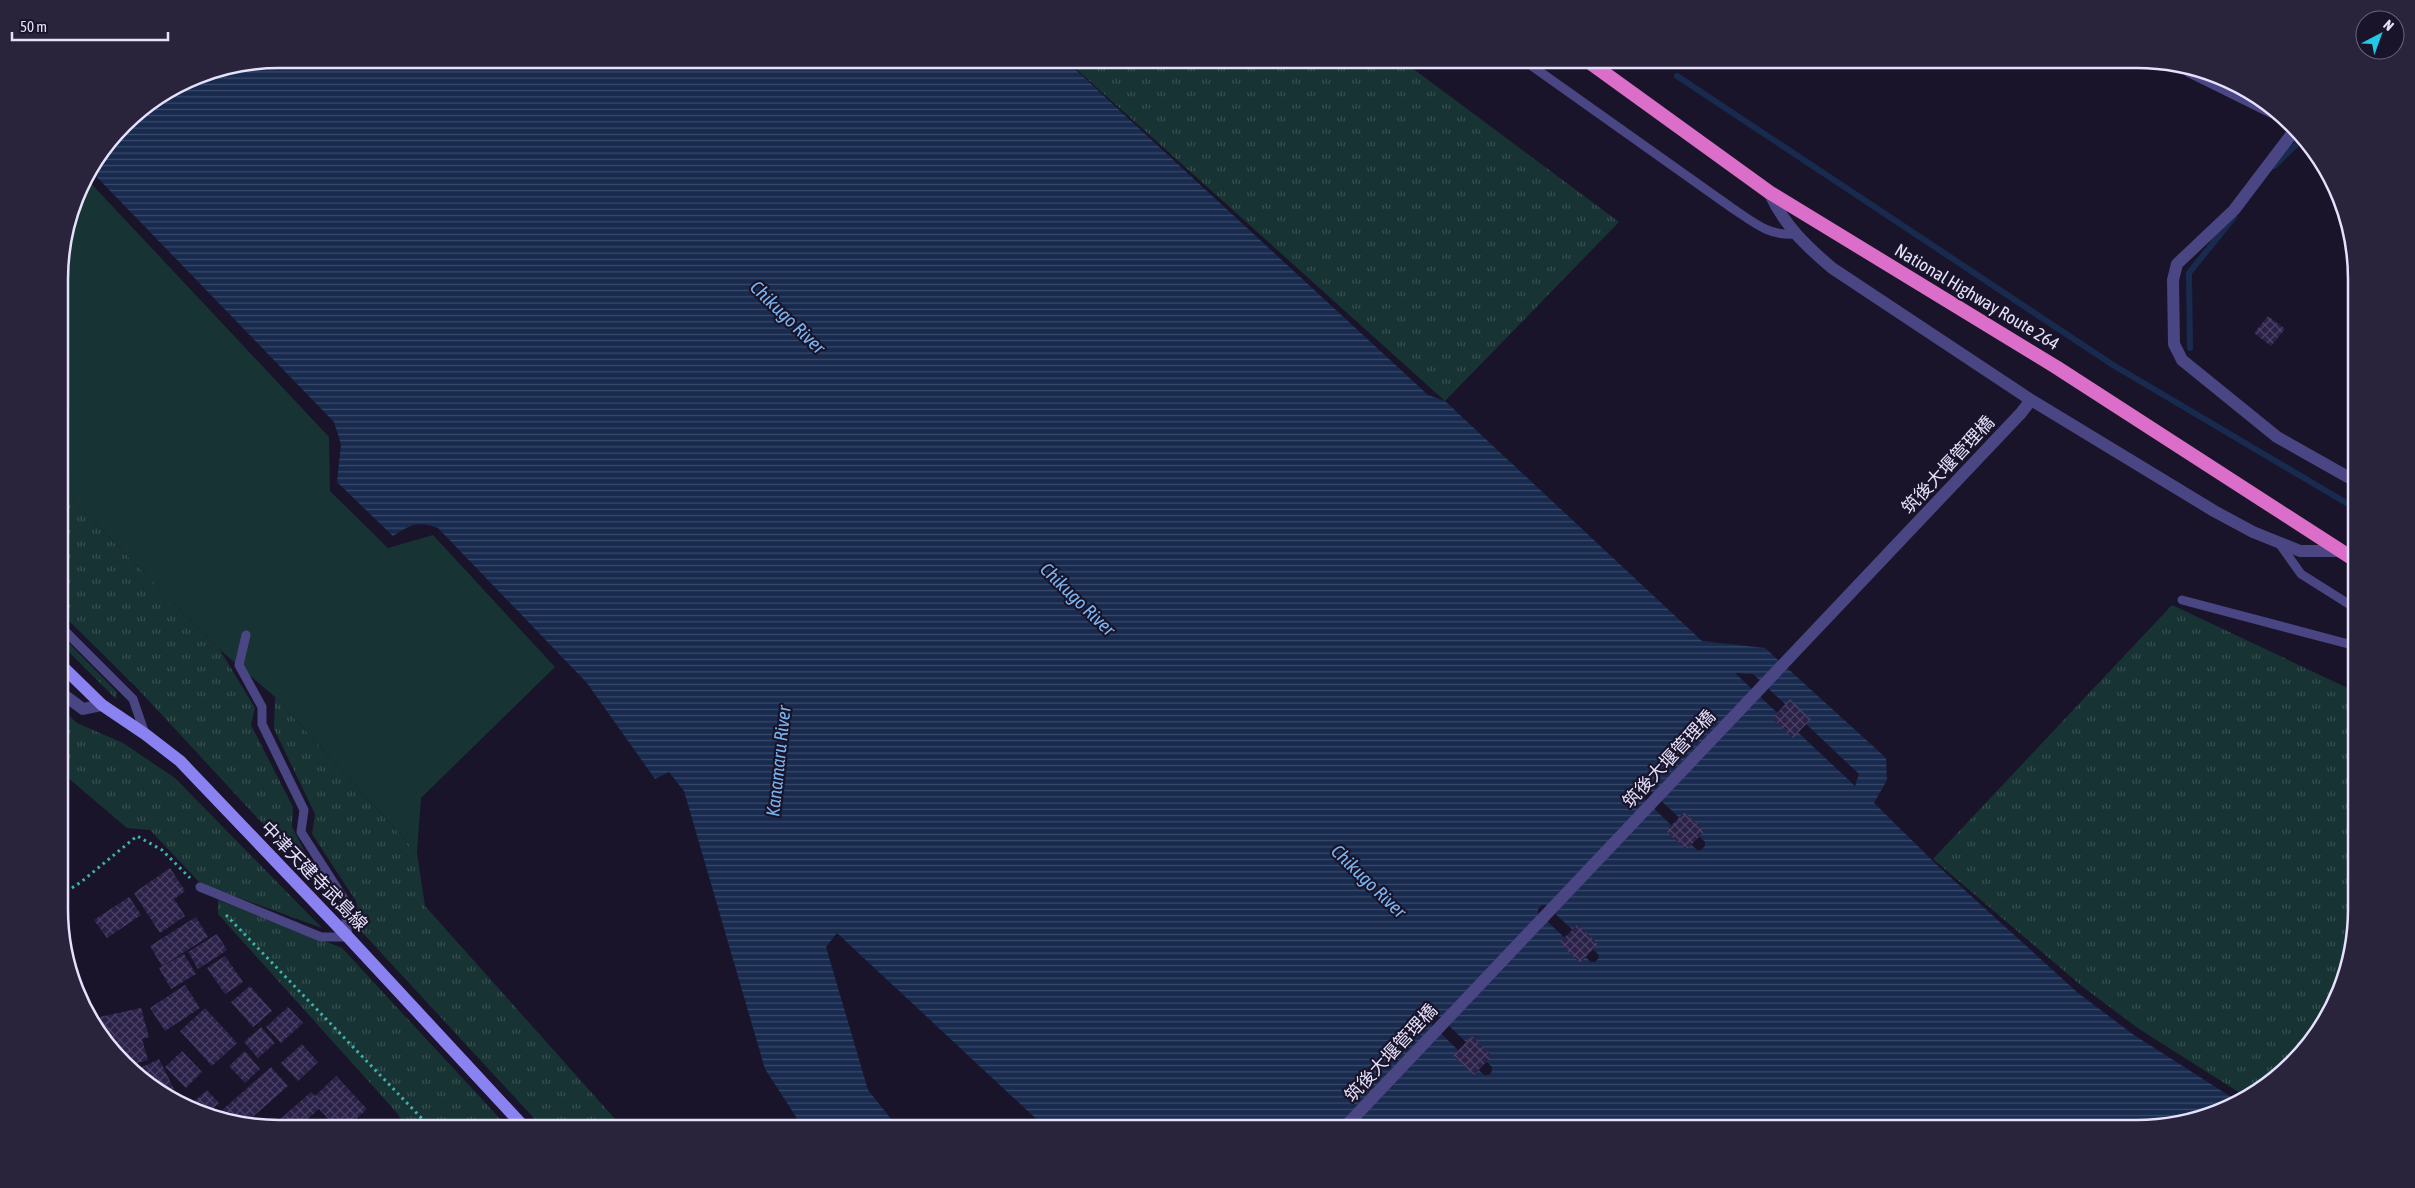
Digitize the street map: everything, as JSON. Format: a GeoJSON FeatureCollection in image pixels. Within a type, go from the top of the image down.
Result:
{"type":"FeatureCollection","features":[{"type":"Feature","properties":{"kind":"highway","name":"National Highway Route 264"},"geometry":{"type":"LineString","coordinates":[[1597,68],[1769,192],[2056,367],[2348,556]]}},
{"type":"Feature","properties":{"kind":"main road","name":"中津天建寺武島線"},"geometry":{"type":"LineString","coordinates":[[68,672],[102,705],[145,734],[180,761],[348,937],[517,1120]]}},
{"type":"Feature","properties":{"kind":"street"},"geometry":{"type":"LineString","coordinates":[[2206,80],[2254,103]]}},
{"type":"Feature","properties":{"kind":"street"},"geometry":{"type":"LineString","coordinates":[[2291,135],[2234,210],[2178,264],[2173,280],[2174,344],[2182,360],[2277,437],[2348,477]]}},
{"type":"Feature","properties":{"kind":"street"},"geometry":{"type":"LineString","coordinates":[[1769,192],[1780,215],[1809,248],[1832,268],[2031,400],[2214,511],[2253,532],[2300,551],[2342,552]]}},
{"type":"Feature","properties":{"kind":"street","name":"筑後大堰管理橋"},"geometry":{"type":"LineString","coordinates":[[1353,1120],[2021,413],[2031,400]]}},
{"type":"Feature","properties":{"kind":"street"},"geometry":{"type":"LineString","coordinates":[[68,698],[83,708],[102,705]]}},
{"type":"Feature","properties":{"kind":"lane"},"geometry":{"type":"LineString","coordinates":[[1535,68],[1732,208],[1766,229],[1782,235],[1796,234]]}},
{"type":"Feature","properties":{"kind":"lane"},"geometry":{"type":"LineString","coordinates":[[2278,541],[2301,574],[2348,604]]}},
{"type":"Feature","properties":{"kind":"lane"},"geometry":{"type":"LineString","coordinates":[[2182,600],[2348,644]]}},
{"type":"Feature","properties":{"kind":"lane"},"geometry":{"type":"LineString","coordinates":[[68,634],[133,699],[145,734]]}},
{"type":"Feature","properties":{"kind":"lane"},"geometry":{"type":"LineString","coordinates":[[200,887],[321,937],[348,937],[344,899],[301,832],[304,810],[262,724],[262,707],[239,665],[246,635]]}},
{"type":"Feature","properties":{"kind":"path"},"geometry":{"type":"LineString","coordinates":[[68,890],[137,836],[162,850],[200,887]]}},
{"type":"Feature","properties":{"kind":"path"},"geometry":{"type":"LineString","coordinates":[[220,909],[423,1120]]}},
{"type":"Feature","properties":{"kind":"green space"},"geometry":{"type":"Polygon","coordinates":[[[1075,68],[1412,68],[1619,222],[1445,401],[1075,68]]]}},
{"type":"Feature","properties":{"kind":"green space"},"geometry":{"type":"Polygon","coordinates":[[[90,183],[329,437],[330,491],[388,548],[433,535],[555,667],[421,798],[417,853],[275,697],[220,650],[68,495],[68,264],[75,224],[90,183]]]}},
{"type":"Feature","properties":{"kind":"green space"},"geometry":{"type":"Polygon","coordinates":[[[68,495],[220,650],[255,708],[251,725],[293,807],[292,827],[326,892],[137,688],[68,620],[68,495]]]}},
{"type":"Feature","properties":{"kind":"green space"},"geometry":{"type":"Polygon","coordinates":[[[2172,605],[2348,688],[2348,910],[2346,937],[2340,964],[2326,1003],[2304,1038],[2276,1068],[2240,1093],[2139,1029],[2083,987],[1933,859],[2172,605]]]}},
{"type":"Feature","properties":{"kind":"green space"},"geometry":{"type":"Polygon","coordinates":[[[68,642],[117,692],[116,699],[68,651],[68,642]]]}},
{"type":"Feature","properties":{"kind":"green space"},"geometry":{"type":"Polygon","coordinates":[[[275,697],[417,853],[425,906],[616,1120],[536,1120],[361,931],[356,901],[312,834],[315,814],[274,729],[275,697]]]}},
{"type":"Feature","properties":{"kind":"green space"},"geometry":{"type":"Polygon","coordinates":[[[68,715],[77,723],[123,743],[175,778],[322,928],[201,884],[150,830],[127,828],[68,778],[68,715]]]}},
{"type":"Feature","properties":{"kind":"green space"},"geometry":{"type":"Polygon","coordinates":[[[218,900],[342,948],[501,1120],[401,1120],[218,914],[218,900]]]}},
{"type":"Feature","properties":{"kind":"water"},"geometry":{"type":"Polygon","coordinates":[[[264,68],[1074,68],[1428,395],[1445,401],[1702,641],[1765,648],[1886,758],[1887,780],[1874,803],[1937,865],[2078,993],[2134,1035],[2232,1098],[2191,1113],[2151,1120],[1037,1120],[837,933],[826,947],[868,1090],[892,1120],[798,1120],[765,1069],[684,791],[669,772],[655,779],[587,683],[438,528],[419,524],[393,536],[337,482],[341,444],[334,422],[95,175],[111,150],[129,129],[161,103],[185,89],[224,75],[264,68]],[[1735,673],[1855,786],[1859,774],[1753,674],[1735,673]],[[1648,792],[1645,800],[1697,850],[1701,850],[1705,846],[1705,842],[1652,792],[1648,792]],[[1542,905],[1538,909],[1538,913],[1591,962],[1595,962],[1599,958],[1598,954],[1546,905],[1542,905]],[[1436,1017],[1432,1021],[1432,1025],[1484,1075],[1489,1075],[1492,1067],[1440,1017],[1436,1017]]]}},
{"type":"Feature","properties":{"kind":"building"},"geometry":{"type":"Polygon","coordinates":[[[2268,316],[2285,329],[2271,346],[2254,333],[2268,316]]]}},
{"type":"Feature","properties":{"kind":"building"},"geometry":{"type":"Polygon","coordinates":[[[1790,699],[1811,719],[1793,738],[1772,719],[1790,699]]]}},
{"type":"Feature","properties":{"kind":"building"},"geometry":{"type":"Polygon","coordinates":[[[1684,812],[1705,831],[1686,850],[1666,831],[1684,812]]]}},
{"type":"Feature","properties":{"kind":"building"},"geometry":{"type":"Polygon","coordinates":[[[170,868],[185,891],[174,899],[185,916],[160,933],[134,893],[170,868]]]}},
{"type":"Feature","properties":{"kind":"building"},"geometry":{"type":"Polygon","coordinates":[[[129,897],[141,915],[107,938],[94,920],[129,897]]]}},
{"type":"Feature","properties":{"kind":"building"},"geometry":{"type":"Polygon","coordinates":[[[196,917],[208,937],[162,966],[150,946],[196,917]]]}},
{"type":"Feature","properties":{"kind":"building"},"geometry":{"type":"Polygon","coordinates":[[[1578,924],[1598,944],[1580,963],[1559,943],[1578,924]]]}},
{"type":"Feature","properties":{"kind":"building"},"geometry":{"type":"Polygon","coordinates":[[[217,934],[227,950],[198,969],[188,952],[217,934]]]}},
{"type":"Feature","properties":{"kind":"building"},"geometry":{"type":"Polygon","coordinates":[[[184,954],[196,974],[171,989],[159,968],[184,954]]]}},
{"type":"Feature","properties":{"kind":"building"},"geometry":{"type":"Polygon","coordinates":[[[225,956],[243,982],[225,994],[207,968],[225,956]]]}},
{"type":"Feature","properties":{"kind":"building"},"geometry":{"type":"Polygon","coordinates":[[[185,985],[200,1008],[165,1031],[150,1008],[185,985]]]}},
{"type":"Feature","properties":{"kind":"building"},"geometry":{"type":"Polygon","coordinates":[[[250,986],[272,1011],[253,1027],[231,1002],[250,986]]]}},
{"type":"Feature","properties":{"kind":"building"},"geometry":{"type":"Polygon","coordinates":[[[288,1007],[303,1023],[281,1043],[266,1027],[288,1007]]]}},
{"type":"Feature","properties":{"kind":"building"},"geometry":{"type":"Polygon","coordinates":[[[141,1008],[149,1037],[142,1039],[148,1060],[134,1064],[111,1038],[97,1017],[141,1008]]]}},
{"type":"Feature","properties":{"kind":"building"},"geometry":{"type":"Polygon","coordinates":[[[205,1008],[237,1043],[212,1066],[180,1031],[205,1008]]]}},
{"type":"Feature","properties":{"kind":"building"},"geometry":{"type":"Polygon","coordinates":[[[261,1027],[275,1043],[258,1058],[244,1042],[261,1027]]]}},
{"type":"Feature","properties":{"kind":"building"},"geometry":{"type":"Polygon","coordinates":[[[1472,1036],[1492,1056],[1474,1075],[1453,1056],[1472,1036]]]}},
{"type":"Feature","properties":{"kind":"building"},"geometry":{"type":"Polygon","coordinates":[[[302,1044],[318,1062],[298,1081],[281,1063],[302,1044]]]}},
{"type":"Feature","properties":{"kind":"building"},"geometry":{"type":"Polygon","coordinates":[[[182,1051],[202,1072],[186,1088],[165,1067],[182,1051]]]}},
{"type":"Feature","properties":{"kind":"building"},"geometry":{"type":"Polygon","coordinates":[[[245,1051],[260,1069],[245,1083],[229,1066],[245,1051]]]}},
{"type":"Feature","properties":{"kind":"building"},"geometry":{"type":"Polygon","coordinates":[[[159,1059],[177,1094],[161,1085],[139,1068],[159,1059]]]}},
{"type":"Feature","properties":{"kind":"building"},"geometry":{"type":"Polygon","coordinates":[[[271,1067],[288,1086],[251,1119],[220,1112],[271,1067]]]}},
{"type":"Feature","properties":{"kind":"building"},"geometry":{"type":"Polygon","coordinates":[[[336,1076],[367,1109],[355,1120],[329,1120],[319,1109],[306,1120],[279,1120],[311,1092],[315,1096],[336,1076]]]}},
{"type":"Feature","properties":{"kind":"building"},"geometry":{"type":"Polygon","coordinates":[[[207,1090],[219,1103],[212,1110],[193,1102],[207,1090]]]}},
{"type":"Feature","properties":{"kind":"waterway"},"geometry":{"type":"LineString","coordinates":[[1677,76],[2113,365],[2348,504]]}},
{"type":"Feature","properties":{"kind":"waterway"},"geometry":{"type":"LineString","coordinates":[[2274,166],[2298,143]]}},
{"type":"Feature","properties":{"kind":"waterway"},"geometry":{"type":"LineString","coordinates":[[2190,348],[2189,273],[2234,217]]}},
{"type":"Feature","properties":{"kind":"water label","name":"Chikugo River"},"geometry":{"type":"Point","coordinates":[788,317]}},
{"type":"Feature","properties":{"kind":"water label","name":"Chikugo River"},"geometry":{"type":"Point","coordinates":[1078,599]}},
{"type":"Feature","properties":{"kind":"water label","name":"Kanamaru River"},"geometry":{"type":"Point","coordinates":[778,761]}},
{"type":"Feature","properties":{"kind":"water label","name":"Chikugo River"},"geometry":{"type":"Point","coordinates":[1369,881]}}]}
